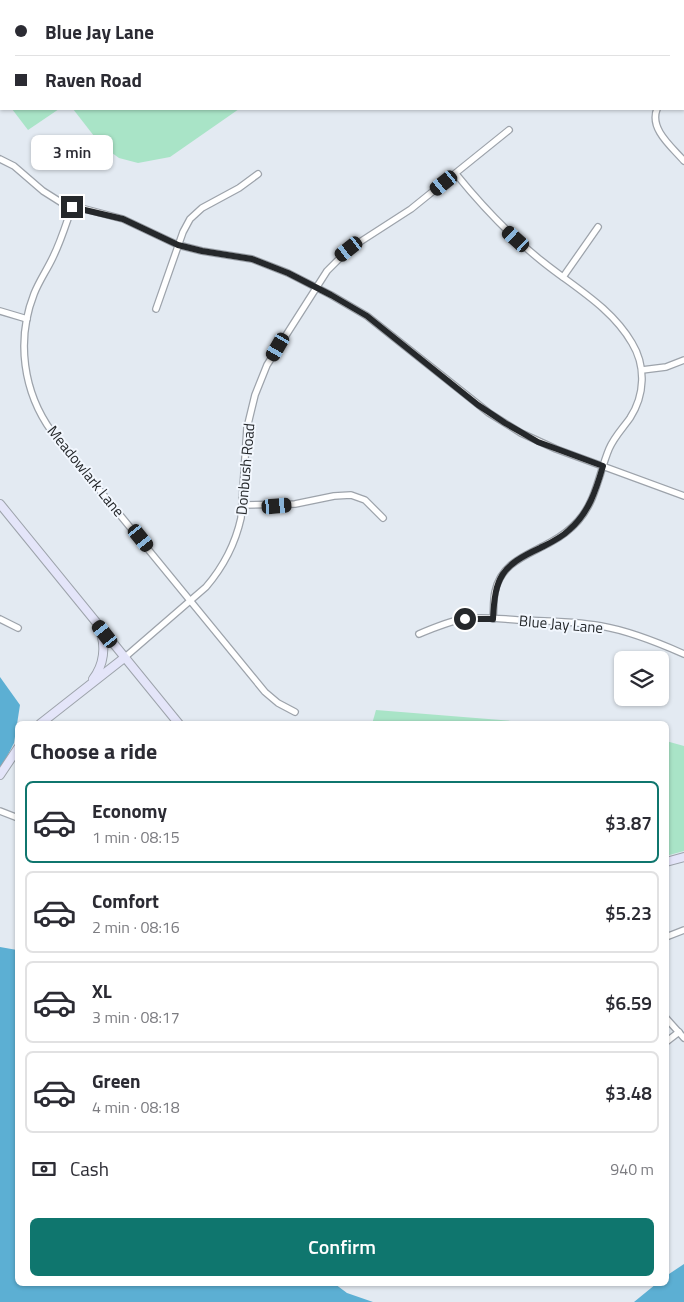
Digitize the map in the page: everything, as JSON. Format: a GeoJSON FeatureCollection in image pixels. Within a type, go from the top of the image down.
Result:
{"type":"FeatureCollection","features":[{"type":"Feature","properties":{"kind":"street"},"geometry":{"type":"LineString","coordinates":[[657,110],[655,115],[657,129],[684,161]]}},
{"type":"Feature","properties":{"kind":"street","name":"Donbush Road"},"geometry":{"type":"LineString","coordinates":[[124,658],[192,600],[215,577],[229,555],[238,531],[242,505],[247,428],[255,395],[267,365],[327,271],[341,255],[411,209],[509,130]]}},
{"type":"Feature","properties":{"kind":"street"},"geometry":{"type":"LineString","coordinates":[[0,159],[14,166],[52,198],[72,207],[123,219],[178,245],[267,263],[352,307],[374,322],[478,405],[538,442],[684,496]]}},
{"type":"Feature","properties":{"kind":"street"},"geometry":{"type":"LineString","coordinates":[[156,309],[186,225],[196,213],[239,188],[258,174]]}},
{"type":"Feature","properties":{"kind":"street"},"geometry":{"type":"LineString","coordinates":[[456,174],[507,231],[562,277],[599,304],[625,332],[636,349],[642,370],[641,390],[635,409],[615,438],[592,499],[580,519],[561,536],[518,559],[505,570],[500,577],[495,593],[493,619]]}},
{"type":"Feature","properties":{"kind":"street","name":"Meadowlark Lane"},"geometry":{"type":"LineString","coordinates":[[72,207],[60,242],[34,294],[27,319],[24,343],[26,373],[34,399],[52,432],[266,692],[278,703],[295,712]]}},
{"type":"Feature","properties":{"kind":"street"},"geometry":{"type":"LineString","coordinates":[[562,277],[598,227]]}},
{"type":"Feature","properties":{"kind":"street"},"geometry":{"type":"LineString","coordinates":[[0,312],[27,319]]}},
{"type":"Feature","properties":{"kind":"street"},"geometry":{"type":"LineString","coordinates":[[642,370],[666,367],[684,360]]}},
{"type":"Feature","properties":{"kind":"street"},"geometry":{"type":"LineString","coordinates":[[242,505],[295,504],[334,496],[351,495],[365,500],[383,518]]}},
{"type":"Feature","properties":{"kind":"street"},"geometry":{"type":"LineString","coordinates":[[0,504],[176,721]]}},
{"type":"Feature","properties":{"kind":"street","name":"Blue Jay Lane"},"geometry":{"type":"LineString","coordinates":[[419,634],[453,621],[476,618],[563,621],[601,626],[638,635],[684,654]]}},
{"type":"Feature","properties":{"kind":"street"},"geometry":{"type":"LineString","coordinates":[[0,619],[18,628]]}},
{"type":"Feature","properties":{"kind":"street"},"geometry":{"type":"LineString","coordinates":[[87,687],[97,674],[103,657],[103,638],[96,622]]}},
{"type":"Feature","properties":{"kind":"street"},"geometry":{"type":"LineString","coordinates":[[44,721],[124,658]]}},
{"type":"Feature","properties":{"kind":"street"},"geometry":{"type":"LineString","coordinates":[[0,775],[15,752]]}},
{"type":"Feature","properties":{"kind":"street"},"geometry":{"type":"LineString","coordinates":[[0,811],[15,817]]}},
{"type":"Feature","properties":{"kind":"street"},"geometry":{"type":"LineString","coordinates":[[669,861],[684,857]]}},
{"type":"Feature","properties":{"kind":"street"},"geometry":{"type":"LineString","coordinates":[[669,936],[684,930]]}},
{"type":"Feature","properties":{"kind":"street"},"geometry":{"type":"LineString","coordinates":[[669,1021],[684,1038]]}},
{"type":"Feature","properties":{"kind":"street"},"geometry":{"type":"LineString","coordinates":[[669,1040],[679,1032]]}},
{"type":"Feature","properties":{"kind":"green space"},"geometry":{"type":"Polygon","coordinates":[[[13,110],[58,110],[28,130],[13,110]]]}},
{"type":"Feature","properties":{"kind":"green space"},"geometry":{"type":"Polygon","coordinates":[[[74,110],[238,110],[170,157],[138,163],[119,158],[101,145],[74,110]]]}},
{"type":"Feature","properties":{"kind":"green space"},"geometry":{"type":"Polygon","coordinates":[[[376,710],[512,721],[373,721],[376,710]]]}},
{"type":"Feature","properties":{"kind":"green space"},"geometry":{"type":"Polygon","coordinates":[[[669,742],[684,746],[684,851],[669,855],[669,742]]]}},
{"type":"Feature","properties":{"kind":"water"},"geometry":{"type":"Polygon","coordinates":[[[0,677],[20,705],[17,721],[15,721],[14,743],[0,770],[0,677]]]}},
{"type":"Feature","properties":{"kind":"water"},"geometry":{"type":"Polygon","coordinates":[[[0,947],[15,950],[15,1286],[338,1286],[347,1293],[373,1302],[0,1302],[0,947]]]}},
{"type":"Feature","properties":{"kind":"water"},"geometry":{"type":"Polygon","coordinates":[[[684,1264],[684,1302],[634,1302],[654,1286],[669,1286],[669,1274],[684,1264]]]}},
{"type":"Feature","properties":{"kind":"route"},"geometry":{"type":"LineString","coordinates":[[72,207],[123,219],[178,245],[252,259],[281,269],[367,316],[478,405],[521,433],[538,442],[603,466],[587,509],[570,530],[550,543],[518,559],[505,570],[497,584],[493,619],[465,619]]}}]}
